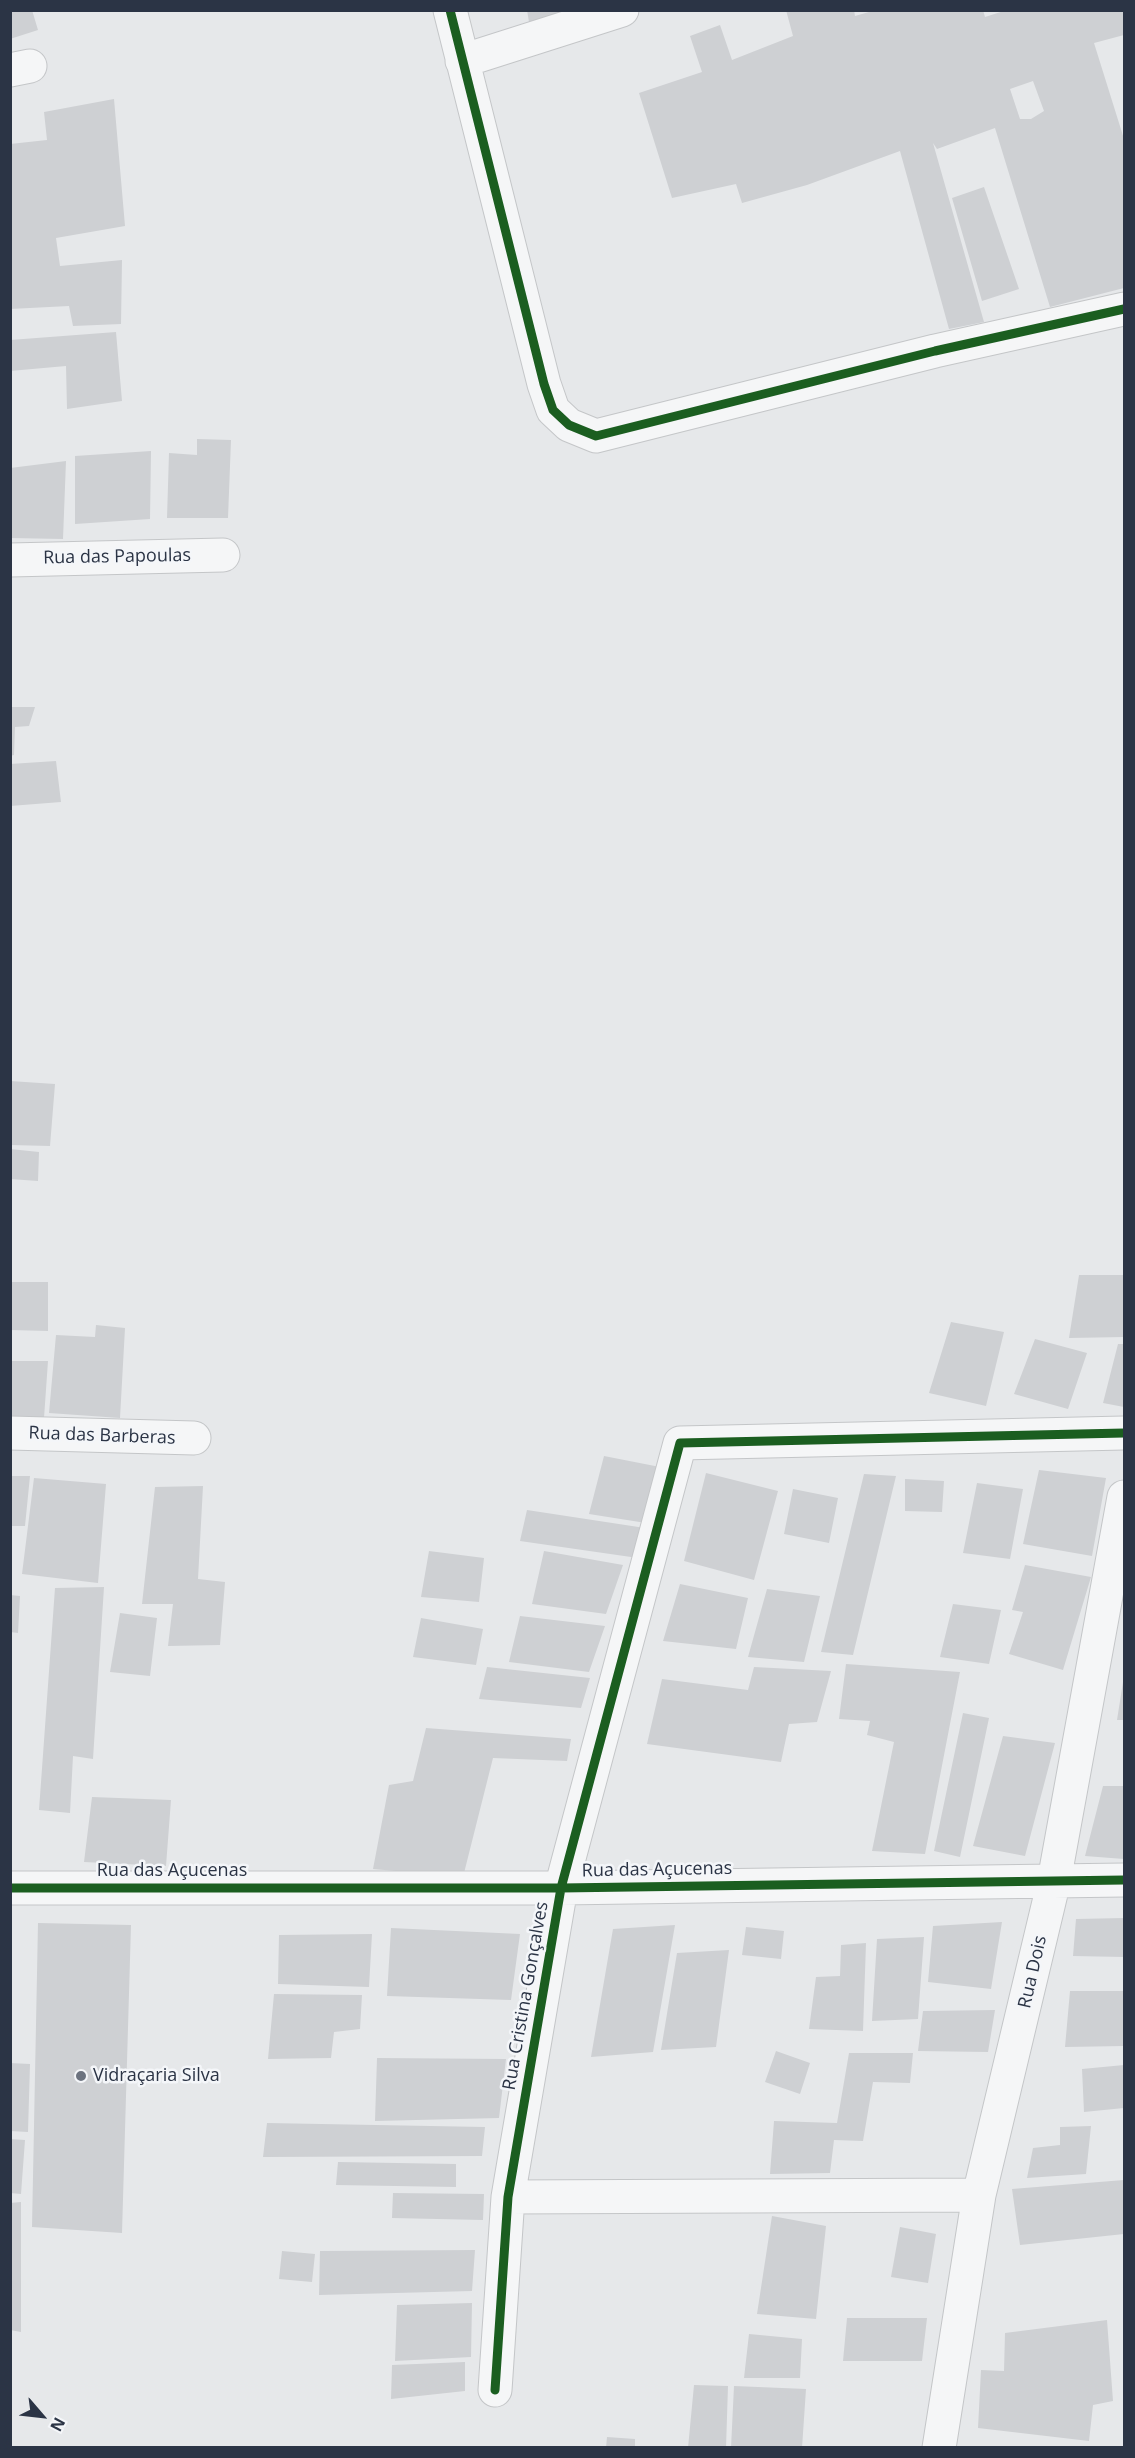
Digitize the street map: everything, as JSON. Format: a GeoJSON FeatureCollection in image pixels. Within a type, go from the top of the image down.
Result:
{"type":"FeatureCollection","features":[{"type":"Feature","properties":{"kind":"street"},"geometry":{"type":"LineString","coordinates":[[450,10],[544,384],[553,410],[568,425],[596,436],[935,351],[1125,309]]}},
{"type":"Feature","properties":{"kind":"street"},"geometry":{"type":"LineString","coordinates":[[462,61],[622,10]]}},
{"type":"Feature","properties":{"kind":"street","name":"Rua das Papoulas"},"geometry":{"type":"LineString","coordinates":[[10,560],[223,555]]}},
{"type":"Feature","properties":{"kind":"street","name":"Rua das Barberas"},"geometry":{"type":"LineString","coordinates":[[10,1433],[194,1438]]}},
{"type":"Feature","properties":{"kind":"street","name":"Rua Cristina Gonçalves"},"geometry":{"type":"LineString","coordinates":[[495,2390],[508,2197],[561,1888],[680,1443],[1125,1433]]}},
{"type":"Feature","properties":{"kind":"street","name":"Rua Dois"},"geometry":{"type":"LineString","coordinates":[[939,2448],[979,2195],[1054,1881],[1125,1497]]}},
{"type":"Feature","properties":{"kind":"street","name":"Rua das Açucenas"},"geometry":{"type":"LineString","coordinates":[[10,1888],[561,1888],[1125,1880]]}},
{"type":"Feature","properties":{"kind":"street"},"geometry":{"type":"LineString","coordinates":[[508,2197],[979,2195]]}},
{"type":"Feature","properties":{"kind":"building"},"geometry":{"type":"Polygon","coordinates":[[[10,10],[32,10],[38,30],[10,39],[10,10]]]}},
{"type":"Feature","properties":{"kind":"building"},"geometry":{"type":"Polygon","coordinates":[[[527,10],[569,10],[529,22],[527,10]]]}},
{"type":"Feature","properties":{"kind":"building"},"geometry":{"type":"Polygon","coordinates":[[[786,10],[854,10],[855,16],[876,10],[983,10],[985,17],[1007,10],[1124,10],[1124,35],[1094,43],[1124,139],[1124,288],[1050,307],[995,128],[937,149],[933,143],[984,322],[949,329],[900,151],[807,185],[742,203],[736,184],[672,198],[639,93],[702,72],[690,36],[720,25],[732,60],[793,36],[786,10]],[[1033,81],[1010,89],[1020,119],[1031,119],[1044,111],[1033,81]]]}},
{"type":"Feature","properties":{"kind":"building"},"geometry":{"type":"Polygon","coordinates":[[[114,99],[125,226],[56,238],[60,266],[122,260],[121,324],[73,326],[69,306],[10,309],[10,144],[47,140],[44,112],[114,99]]]}},
{"type":"Feature","properties":{"kind":"building"},"geometry":{"type":"Polygon","coordinates":[[[984,187],[1019,289],[982,301],[952,198],[984,187]]]}},
{"type":"Feature","properties":{"kind":"building"},"geometry":{"type":"Polygon","coordinates":[[[116,332],[122,401],[67,409],[66,366],[10,371],[10,340],[116,332]]]}},
{"type":"Feature","properties":{"kind":"building"},"geometry":{"type":"Polygon","coordinates":[[[197,439],[231,440],[228,518],[167,518],[169,453],[197,455],[197,439]]]}},
{"type":"Feature","properties":{"kind":"building"},"geometry":{"type":"Polygon","coordinates":[[[151,451],[150,519],[75,524],[75,456],[151,451]]]}},
{"type":"Feature","properties":{"kind":"building"},"geometry":{"type":"Polygon","coordinates":[[[66,461],[63,539],[10,538],[10,468],[66,461]]]}},
{"type":"Feature","properties":{"kind":"building"},"geometry":{"type":"Polygon","coordinates":[[[10,707],[35,707],[29,726],[15,727],[14,755],[10,756],[10,707]]]}},
{"type":"Feature","properties":{"kind":"building"},"geometry":{"type":"Polygon","coordinates":[[[56,761],[61,802],[10,806],[10,764],[56,761]]]}},
{"type":"Feature","properties":{"kind":"building"},"geometry":{"type":"Polygon","coordinates":[[[10,1081],[55,1084],[50,1146],[10,1145],[10,1081]]]}},
{"type":"Feature","properties":{"kind":"building"},"geometry":{"type":"Polygon","coordinates":[[[10,1149],[39,1152],[38,1181],[10,1179],[10,1149]]]}},
{"type":"Feature","properties":{"kind":"building"},"geometry":{"type":"Polygon","coordinates":[[[1079,1275],[1124,1275],[1124,1337],[1069,1338],[1079,1275]]]}},
{"type":"Feature","properties":{"kind":"building"},"geometry":{"type":"Polygon","coordinates":[[[10,1282],[48,1282],[48,1331],[10,1330],[10,1282]]]}},
{"type":"Feature","properties":{"kind":"building"},"geometry":{"type":"Polygon","coordinates":[[[951,1322],[1004,1332],[986,1406],[929,1393],[951,1322]]]}},
{"type":"Feature","properties":{"kind":"building"},"geometry":{"type":"Polygon","coordinates":[[[96,1325],[125,1328],[120,1418],[49,1413],[56,1335],[95,1337],[96,1325]]]}},
{"type":"Feature","properties":{"kind":"building"},"geometry":{"type":"Polygon","coordinates":[[[1035,1339],[1087,1353],[1068,1409],[1014,1394],[1035,1339]]]}},
{"type":"Feature","properties":{"kind":"building"},"geometry":{"type":"Polygon","coordinates":[[[1118,1344],[1124,1344],[1124,1407],[1103,1403],[1118,1344]]]}},
{"type":"Feature","properties":{"kind":"building"},"geometry":{"type":"Polygon","coordinates":[[[10,1361],[48,1361],[44,1418],[10,1417],[10,1361]]]}},
{"type":"Feature","properties":{"kind":"building"},"geometry":{"type":"Polygon","coordinates":[[[604,1456],[660,1467],[646,1523],[589,1514],[604,1456]]]}},
{"type":"Feature","properties":{"kind":"building"},"geometry":{"type":"Polygon","coordinates":[[[1039,1470],[1106,1478],[1092,1556],[1023,1544],[1039,1470]]]}},
{"type":"Feature","properties":{"kind":"building"},"geometry":{"type":"Polygon","coordinates":[[[706,1473],[778,1491],[754,1580],[684,1561],[706,1473]]]}},
{"type":"Feature","properties":{"kind":"building"},"geometry":{"type":"Polygon","coordinates":[[[864,1474],[896,1476],[853,1655],[821,1652],[864,1474]]]}},
{"type":"Feature","properties":{"kind":"building"},"geometry":{"type":"Polygon","coordinates":[[[10,1476],[30,1476],[25,1526],[10,1526],[10,1476]]]}},
{"type":"Feature","properties":{"kind":"building"},"geometry":{"type":"Polygon","coordinates":[[[34,1478],[106,1484],[98,1583],[22,1574],[34,1478]]]}},
{"type":"Feature","properties":{"kind":"building"},"geometry":{"type":"Polygon","coordinates":[[[905,1479],[944,1481],[942,1512],[905,1511],[905,1479]]]}},
{"type":"Feature","properties":{"kind":"building"},"geometry":{"type":"Polygon","coordinates":[[[977,1483],[1023,1489],[1010,1559],[963,1553],[977,1483]]]}},
{"type":"Feature","properties":{"kind":"building"},"geometry":{"type":"Polygon","coordinates":[[[203,1486],[198,1579],[225,1582],[220,1645],[168,1646],[173,1604],[142,1604],[155,1487],[203,1486]]]}},
{"type":"Feature","properties":{"kind":"building"},"geometry":{"type":"Polygon","coordinates":[[[793,1489],[838,1498],[829,1543],[784,1534],[793,1489]]]}},
{"type":"Feature","properties":{"kind":"building"},"geometry":{"type":"Polygon","coordinates":[[[527,1510],[645,1528],[638,1558],[520,1541],[527,1510]]]}},
{"type":"Feature","properties":{"kind":"building"},"geometry":{"type":"Polygon","coordinates":[[[429,1551],[484,1558],[479,1602],[421,1597],[429,1551]]]}},
{"type":"Feature","properties":{"kind":"building"},"geometry":{"type":"Polygon","coordinates":[[[544,1551],[623,1565],[606,1614],[532,1604],[544,1551]]]}},
{"type":"Feature","properties":{"kind":"building"},"geometry":{"type":"Polygon","coordinates":[[[1025,1565],[1091,1577],[1063,1670],[1009,1654],[1023,1612],[1012,1610],[1025,1565]]]}},
{"type":"Feature","properties":{"kind":"building"},"geometry":{"type":"Polygon","coordinates":[[[680,1584],[748,1598],[736,1649],[663,1641],[680,1584]]]}},
{"type":"Feature","properties":{"kind":"building"},"geometry":{"type":"Polygon","coordinates":[[[104,1587],[93,1759],[73,1756],[70,1813],[39,1810],[55,1588],[104,1587]]]}},
{"type":"Feature","properties":{"kind":"building"},"geometry":{"type":"Polygon","coordinates":[[[767,1589],[820,1596],[804,1662],[748,1657],[767,1589]]]}},
{"type":"Feature","properties":{"kind":"building"},"geometry":{"type":"Polygon","coordinates":[[[10,1595],[20,1596],[18,1633],[10,1632],[10,1595]]]}},
{"type":"Feature","properties":{"kind":"building"},"geometry":{"type":"Polygon","coordinates":[[[953,1604],[1001,1610],[989,1664],[940,1657],[953,1604]]]}},
{"type":"Feature","properties":{"kind":"building"},"geometry":{"type":"Polygon","coordinates":[[[120,1613],[157,1618],[150,1676],[110,1672],[120,1613]]]}},
{"type":"Feature","properties":{"kind":"building"},"geometry":{"type":"Polygon","coordinates":[[[520,1616],[605,1626],[589,1672],[509,1662],[520,1616]]]}},
{"type":"Feature","properties":{"kind":"building"},"geometry":{"type":"Polygon","coordinates":[[[421,1618],[483,1629],[476,1665],[413,1657],[421,1618]]]}},
{"type":"Feature","properties":{"kind":"building"},"geometry":{"type":"Polygon","coordinates":[[[846,1664],[960,1672],[925,1854],[872,1851],[894,1742],[867,1735],[870,1721],[839,1719],[846,1664]]]}},
{"type":"Feature","properties":{"kind":"building"},"geometry":{"type":"Polygon","coordinates":[[[487,1667],[590,1678],[581,1708],[479,1699],[487,1667]]]}},
{"type":"Feature","properties":{"kind":"building"},"geometry":{"type":"Polygon","coordinates":[[[754,1667],[831,1671],[817,1722],[789,1724],[781,1762],[647,1744],[662,1679],[748,1690],[754,1667]]]}},
{"type":"Feature","properties":{"kind":"building"},"geometry":{"type":"Polygon","coordinates":[[[1123,1682],[1124,1720],[1117,1720],[1123,1682]]]}},
{"type":"Feature","properties":{"kind":"building"},"geometry":{"type":"Polygon","coordinates":[[[963,1713],[989,1718],[960,1857],[934,1851],[963,1713]]]}},
{"type":"Feature","properties":{"kind":"building"},"geometry":{"type":"Polygon","coordinates":[[[426,1728],[571,1739],[567,1761],[493,1758],[463,1877],[373,1869],[389,1785],[413,1781],[426,1728]]]}},
{"type":"Feature","properties":{"kind":"building"},"geometry":{"type":"Polygon","coordinates":[[[1003,1736],[1055,1743],[1025,1856],[973,1846],[1003,1736]]]}},
{"type":"Feature","properties":{"kind":"building"},"geometry":{"type":"Polygon","coordinates":[[[1103,1786],[1124,1786],[1124,1859],[1085,1856],[1103,1786]]]}},
{"type":"Feature","properties":{"kind":"building"},"geometry":{"type":"Polygon","coordinates":[[[92,1797],[171,1800],[166,1866],[84,1862],[92,1797]]]}},
{"type":"Feature","properties":{"kind":"building"},"geometry":{"type":"Polygon","coordinates":[[[1124,1918],[1124,1957],[1073,1956],[1076,1919],[1124,1918]]]}},
{"type":"Feature","properties":{"kind":"building"},"geometry":{"type":"Polygon","coordinates":[[[1002,1922],[991,1989],[928,1982],[933,1926],[1002,1922]]]}},
{"type":"Feature","properties":{"kind":"building","name":"Vidraçaria Silva"},"geometry":{"type":"Polygon","coordinates":[[[38,1923],[131,1925],[122,2233],[32,2227],[38,1923]]]}},
{"type":"Feature","properties":{"kind":"building"},"geometry":{"type":"Polygon","coordinates":[[[675,1925],[653,2052],[591,2057],[613,1929],[675,1925]]]}},
{"type":"Feature","properties":{"kind":"building"},"geometry":{"type":"Polygon","coordinates":[[[746,1927],[784,1931],[781,1959],[742,1955],[746,1927]]]}},
{"type":"Feature","properties":{"kind":"building"},"geometry":{"type":"Polygon","coordinates":[[[391,1928],[520,1934],[511,2000],[387,1996],[391,1928]]]}},
{"type":"Feature","properties":{"kind":"building"},"geometry":{"type":"Polygon","coordinates":[[[372,1934],[369,1987],[278,1984],[279,1935],[372,1934]]]}},
{"type":"Feature","properties":{"kind":"building"},"geometry":{"type":"Polygon","coordinates":[[[924,1937],[918,2019],[872,2021],[877,1939],[924,1937]]]}},
{"type":"Feature","properties":{"kind":"building"},"geometry":{"type":"Polygon","coordinates":[[[866,1943],[863,2031],[809,2029],[816,1977],[840,1976],[841,1945],[866,1943]]]}},
{"type":"Feature","properties":{"kind":"building"},"geometry":{"type":"Polygon","coordinates":[[[729,1950],[716,2047],[661,2050],[677,1953],[729,1950]]]}},
{"type":"Feature","properties":{"kind":"building"},"geometry":{"type":"Polygon","coordinates":[[[1070,1991],[1124,1991],[1124,2046],[1065,2047],[1070,1991]]]}},
{"type":"Feature","properties":{"kind":"building"},"geometry":{"type":"Polygon","coordinates":[[[274,1994],[362,1995],[360,2029],[334,2032],[331,2058],[268,2059],[274,1994]]]}},
{"type":"Feature","properties":{"kind":"building"},"geometry":{"type":"Polygon","coordinates":[[[995,2010],[988,2052],[918,2051],[923,2011],[995,2010]]]}},
{"type":"Feature","properties":{"kind":"building"},"geometry":{"type":"Polygon","coordinates":[[[776,2051],[810,2063],[800,2094],[765,2082],[776,2051]]]}},
{"type":"Feature","properties":{"kind":"building"},"geometry":{"type":"Polygon","coordinates":[[[849,2053],[913,2053],[910,2083],[873,2082],[863,2141],[834,2140],[830,2173],[770,2174],[774,2121],[837,2123],[849,2053]]]}},
{"type":"Feature","properties":{"kind":"building"},"geometry":{"type":"Polygon","coordinates":[[[377,2058],[506,2059],[499,2118],[375,2121],[377,2058]]]}},
{"type":"Feature","properties":{"kind":"building"},"geometry":{"type":"Polygon","coordinates":[[[10,2063],[30,2064],[28,2132],[10,2131],[10,2063]]]}},
{"type":"Feature","properties":{"kind":"building"},"geometry":{"type":"Polygon","coordinates":[[[1124,2065],[1124,2108],[1084,2112],[1082,2069],[1124,2065]]]}},
{"type":"Feature","properties":{"kind":"building"},"geometry":{"type":"Polygon","coordinates":[[[267,2123],[485,2127],[482,2156],[263,2157],[267,2123]]]}},
{"type":"Feature","properties":{"kind":"building"},"geometry":{"type":"Polygon","coordinates":[[[1091,2126],[1086,2174],[1027,2178],[1033,2148],[1060,2145],[1060,2127],[1091,2126]]]}},
{"type":"Feature","properties":{"kind":"building"},"geometry":{"type":"Polygon","coordinates":[[[10,2139],[25,2140],[21,2194],[10,2193],[10,2139]]]}},
{"type":"Feature","properties":{"kind":"building"},"geometry":{"type":"Polygon","coordinates":[[[338,2162],[456,2164],[456,2187],[336,2185],[338,2162]]]}},
{"type":"Feature","properties":{"kind":"building"},"geometry":{"type":"Polygon","coordinates":[[[1124,2180],[1124,2234],[1020,2245],[1012,2189],[1124,2180]]]}},
{"type":"Feature","properties":{"kind":"building"},"geometry":{"type":"Polygon","coordinates":[[[393,2193],[484,2194],[483,2220],[392,2218],[393,2193]]]}},
{"type":"Feature","properties":{"kind":"building"},"geometry":{"type":"Polygon","coordinates":[[[21,2202],[21,2332],[10,2330],[10,2203],[21,2202]]]}},
{"type":"Feature","properties":{"kind":"building"},"geometry":{"type":"Polygon","coordinates":[[[772,2216],[826,2226],[816,2319],[757,2314],[772,2216]]]}},
{"type":"Feature","properties":{"kind":"building"},"geometry":{"type":"Polygon","coordinates":[[[900,2227],[936,2234],[928,2283],[891,2277],[900,2227]]]}},
{"type":"Feature","properties":{"kind":"building"},"geometry":{"type":"Polygon","coordinates":[[[475,2250],[472,2291],[319,2295],[320,2251],[475,2250]]]}},
{"type":"Feature","properties":{"kind":"building"},"geometry":{"type":"Polygon","coordinates":[[[282,2251],[315,2254],[312,2282],[279,2279],[282,2251]]]}},
{"type":"Feature","properties":{"kind":"building"},"geometry":{"type":"Polygon","coordinates":[[[472,2303],[471,2357],[395,2361],[397,2305],[472,2303]]]}},
{"type":"Feature","properties":{"kind":"building"},"geometry":{"type":"Polygon","coordinates":[[[847,2318],[927,2318],[922,2361],[843,2361],[847,2318]]]}},
{"type":"Feature","properties":{"kind":"building"},"geometry":{"type":"Polygon","coordinates":[[[1107,2320],[1113,2401],[1093,2405],[1089,2441],[978,2428],[981,2370],[1004,2371],[1005,2333],[1107,2320]]]}},
{"type":"Feature","properties":{"kind":"building"},"geometry":{"type":"Polygon","coordinates":[[[749,2334],[802,2339],[800,2378],[744,2378],[749,2334]]]}},
{"type":"Feature","properties":{"kind":"building"},"geometry":{"type":"Polygon","coordinates":[[[465,2362],[465,2391],[391,2399],[392,2365],[465,2362]]]}},
{"type":"Feature","properties":{"kind":"building"},"geometry":{"type":"Polygon","coordinates":[[[694,2385],[728,2386],[726,2448],[688,2448],[694,2385]]]}},
{"type":"Feature","properties":{"kind":"building"},"geometry":{"type":"Polygon","coordinates":[[[734,2386],[806,2389],[802,2448],[731,2448],[734,2386]]]}},
{"type":"Feature","properties":{"kind":"building"},"geometry":{"type":"Polygon","coordinates":[[[607,2437],[635,2439],[635,2448],[606,2448],[607,2437]]]}},
{"type":"Feature","properties":{"kind":"cycle path"},"geometry":{"type":"LineString","coordinates":[[450,10],[544,384],[553,410],[569,425],[596,436],[935,351],[1124,309]]}},
{"type":"Feature","properties":{"kind":"cycle path"},"geometry":{"type":"LineString","coordinates":[[495,2390],[508,2197],[561,1888],[680,1443],[1124,1433]]}},
{"type":"Feature","properties":{"kind":"cycle path"},"geometry":{"type":"LineString","coordinates":[[10,1888],[561,1888],[1124,1880]]}},
{"type":"Feature","properties":{"kind":"place","name":"Vidraçaria Silva"},"geometry":{"type":"Point","coordinates":[81,2076]}}]}
